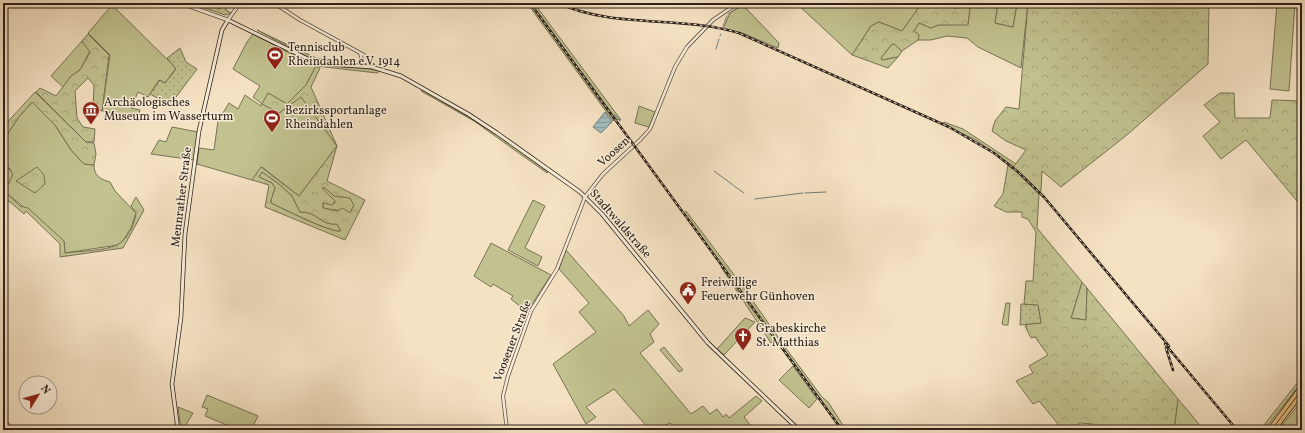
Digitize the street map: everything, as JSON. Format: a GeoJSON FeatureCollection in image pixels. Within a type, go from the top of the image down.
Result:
{"type":"FeatureCollection","features":[{"type":"Feature","properties":{"kind":"highway"},"geometry":{"type":"LineString","coordinates":[[1269,430],[1302,386]]}},
{"type":"Feature","properties":{"kind":"highway"},"geometry":{"type":"LineString","coordinates":[[1274,430],[1302,393]]}},
{"type":"Feature","properties":{"kind":"main road","name":"Stadtwaldstraße"},"geometry":{"type":"LineString","coordinates":[[180,3],[228,20],[310,60],[330,64],[368,66],[395,74],[468,114],[566,181],[602,214],[708,343],[799,430]]}},
{"type":"Feature","properties":{"kind":"main road","name":"Mennrather Straße"},"geometry":{"type":"LineString","coordinates":[[178,430],[173,381],[181,317],[185,234],[199,131],[222,30],[228,20]]}},
{"type":"Feature","properties":{"kind":"street"},"geometry":{"type":"LineString","coordinates":[[228,20],[240,3]]}},
{"type":"Feature","properties":{"kind":"street"},"geometry":{"type":"LineString","coordinates":[[274,3],[300,20],[360,53],[366,58],[368,66]]}},
{"type":"Feature","properties":{"kind":"street","name":"Voosen"},"geometry":{"type":"LineString","coordinates":[[585,197],[604,174],[650,129],[675,67],[687,47],[713,20],[738,3]]}},
{"type":"Feature","properties":{"kind":"street"},"geometry":{"type":"LineString","coordinates":[[360,53],[364,66]]}},
{"type":"Feature","properties":{"kind":"street","name":"Voosener Straße"},"geometry":{"type":"LineString","coordinates":[[507,430],[503,396],[508,376],[531,311],[557,269],[585,197]]}},
{"type":"Feature","properties":{"kind":"street"},"geometry":{"type":"LineString","coordinates":[[3,420],[13,430]]}},
{"type":"Feature","properties":{"kind":"green space"},"geometry":{"type":"Polygon","coordinates":[[[190,3],[205,3],[220,9],[220,3],[226,3],[226,10],[231,13],[225,15],[190,3]]]}},
{"type":"Feature","properties":{"kind":"green space"},"geometry":{"type":"Polygon","coordinates":[[[527,3],[529,3],[614,120],[613,121],[527,3]]]}},
{"type":"Feature","properties":{"kind":"green space"},"geometry":{"type":"Polygon","coordinates":[[[531,3],[534,3],[621,120],[616,119],[531,3]]]}},
{"type":"Feature","properties":{"kind":"green space"},"geometry":{"type":"Polygon","coordinates":[[[796,3],[922,3],[902,31],[879,22],[871,26],[852,55],[796,3]]]}},
{"type":"Feature","properties":{"kind":"green space"},"geometry":{"type":"Polygon","coordinates":[[[922,3],[944,3],[954,8],[970,7],[968,25],[938,25],[931,28],[919,23],[914,31],[919,35],[918,40],[902,51],[892,44],[881,58],[882,60],[898,57],[888,68],[852,55],[871,26],[879,22],[902,31],[922,3]]]}},
{"type":"Feature","properties":{"kind":"green space"},"geometry":{"type":"Polygon","coordinates":[[[982,3],[998,3],[995,23],[1013,27],[1017,3],[1028,3],[1021,68],[978,47],[967,38],[947,36],[931,40],[918,40],[919,35],[914,31],[919,23],[931,28],[938,25],[968,24],[970,7],[981,8],[982,3]]]}},
{"type":"Feature","properties":{"kind":"green space"},"geometry":{"type":"Polygon","coordinates":[[[998,3],[1017,3],[1013,27],[995,23],[998,3]]]}},
{"type":"Feature","properties":{"kind":"green space"},"geometry":{"type":"Polygon","coordinates":[[[1028,3],[1209,3],[1208,64],[1128,134],[1061,187],[1042,171],[1041,191],[1039,193],[1037,228],[1082,282],[1071,318],[1086,320],[1087,288],[1178,399],[1174,430],[1096,430],[1093,424],[1080,423],[1070,430],[1063,430],[1039,401],[1033,404],[1016,381],[1033,373],[1029,366],[1048,355],[1035,337],[1031,338],[1025,326],[1027,326],[1027,324],[1041,323],[1038,306],[1024,304],[1026,281],[1033,281],[1036,232],[1028,219],[1022,217],[1022,212],[1006,212],[994,206],[1003,194],[1008,165],[1012,169],[1026,150],[1006,141],[992,131],[995,121],[1006,107],[1019,109],[1028,3]]]}},
{"type":"Feature","properties":{"kind":"green space"},"geometry":{"type":"Polygon","coordinates":[[[1277,3],[1295,3],[1289,91],[1270,89],[1277,3]]]}},
{"type":"Feature","properties":{"kind":"green space"},"geometry":{"type":"Polygon","coordinates":[[[112,5],[176,68],[165,83],[159,80],[148,97],[138,92],[131,108],[140,110],[138,118],[102,111],[110,55],[88,33],[112,5]]]}},
{"type":"Feature","properties":{"kind":"green space"},"geometry":{"type":"Polygon","coordinates":[[[743,5],[779,43],[778,48],[742,33],[723,29],[730,13],[743,5]]]}},
{"type":"Feature","properties":{"kind":"green space"},"geometry":{"type":"Polygon","coordinates":[[[257,30],[316,58],[358,64],[332,63],[312,59],[257,30]]]}},
{"type":"Feature","properties":{"kind":"green space"},"geometry":{"type":"Polygon","coordinates":[[[88,34],[109,55],[102,111],[93,108],[94,85],[88,78],[75,91],[77,118],[83,127],[95,129],[94,142],[86,142],[36,92],[40,88],[56,96],[71,76],[80,70],[90,52],[82,41],[88,34]]]}},
{"type":"Feature","properties":{"kind":"green space","name":"Bezirkssportanlage Rheindahlen"},"geometry":{"type":"Polygon","coordinates":[[[253,34],[293,55],[318,64],[335,67],[377,70],[385,72],[380,71],[377,73],[316,66],[306,85],[287,104],[268,93],[279,113],[301,96],[337,146],[299,196],[262,167],[252,180],[197,164],[199,148],[214,150],[218,121],[229,103],[238,109],[245,95],[261,106],[262,104],[253,97],[260,86],[233,69],[247,42],[253,34]]]}},
{"type":"Feature","properties":{"kind":"green space"},"geometry":{"type":"Polygon","coordinates":[[[82,41],[90,51],[80,70],[71,76],[63,87],[51,76],[82,41]]]}},
{"type":"Feature","properties":{"kind":"green space"},"geometry":{"type":"Polygon","coordinates":[[[892,44],[902,51],[898,57],[882,60],[881,58],[892,44]]]}},
{"type":"Feature","properties":{"kind":"green space"},"geometry":{"type":"Polygon","coordinates":[[[180,48],[186,62],[197,69],[170,105],[150,94],[160,80],[165,83],[176,69],[167,58],[180,48]]]}},
{"type":"Feature","properties":{"kind":"green space"},"geometry":{"type":"Polygon","coordinates":[[[316,66],[320,68],[311,87],[337,146],[301,97],[279,113],[262,104],[268,93],[287,104],[306,85],[316,66]]]}},
{"type":"Feature","properties":{"kind":"green space"},"geometry":{"type":"Polygon","coordinates":[[[423,90],[489,129],[548,172],[547,173],[474,121],[421,91],[423,90]]]}},
{"type":"Feature","properties":{"kind":"green space"},"geometry":{"type":"Polygon","coordinates":[[[35,92],[86,142],[94,143],[96,154],[94,165],[84,164],[71,150],[55,125],[32,102],[18,118],[3,141],[3,127],[35,92]]]}},
{"type":"Feature","properties":{"kind":"green space"},"geometry":{"type":"Polygon","coordinates":[[[1220,93],[1234,93],[1235,118],[1270,118],[1272,100],[1302,101],[1302,207],[1246,140],[1221,159],[1203,136],[1220,122],[1204,105],[1220,93]]]}},
{"type":"Feature","properties":{"kind":"green space"},"geometry":{"type":"Polygon","coordinates":[[[32,102],[55,125],[71,150],[84,164],[94,165],[96,174],[110,182],[115,191],[136,213],[131,228],[118,245],[65,253],[64,241],[3,190],[3,185],[9,183],[11,170],[3,162],[3,141],[18,118],[32,102]]]}},
{"type":"Feature","properties":{"kind":"green space"},"geometry":{"type":"Polygon","coordinates":[[[639,106],[655,112],[649,127],[635,123],[639,106]]]}},
{"type":"Feature","properties":{"kind":"green space"},"geometry":{"type":"Polygon","coordinates":[[[944,122],[963,129],[1016,164],[1014,167],[976,140],[943,124],[944,122]]]}},
{"type":"Feature","properties":{"kind":"green space"},"geometry":{"type":"Polygon","coordinates":[[[172,127],[198,132],[194,160],[151,154],[159,140],[166,142],[172,127]]]}},
{"type":"Feature","properties":{"kind":"green space"},"geometry":{"type":"Polygon","coordinates":[[[337,146],[327,181],[365,200],[345,240],[265,207],[269,185],[252,180],[261,167],[299,196],[337,146]],[[262,172],[259,177],[272,183],[275,188],[271,203],[328,229],[341,231],[337,224],[327,223],[311,214],[300,212],[292,196],[279,184],[262,172]],[[322,188],[335,201],[332,205],[323,203],[323,208],[337,211],[343,208],[350,213],[354,205],[350,198],[334,196],[325,188],[322,188]]]}},
{"type":"Feature","properties":{"kind":"green space"},"geometry":{"type":"Polygon","coordinates":[[[3,162],[13,174],[9,183],[3,185],[3,162]]]}},
{"type":"Feature","properties":{"kind":"green space"},"geometry":{"type":"Polygon","coordinates":[[[37,167],[44,175],[45,184],[35,193],[16,181],[37,167]]]}},
{"type":"Feature","properties":{"kind":"green space"},"geometry":{"type":"Polygon","coordinates":[[[262,172],[279,184],[292,196],[300,212],[311,214],[327,223],[337,224],[341,231],[328,229],[318,225],[271,203],[275,188],[272,183],[259,177],[262,172]]]}},
{"type":"Feature","properties":{"kind":"green space"},"geometry":{"type":"Polygon","coordinates":[[[322,188],[325,188],[335,196],[350,198],[354,205],[350,213],[323,208],[323,203],[335,203],[335,201],[322,188]]]}},
{"type":"Feature","properties":{"kind":"green space"},"geometry":{"type":"Polygon","coordinates":[[[3,190],[20,206],[28,208],[64,241],[65,253],[99,250],[121,243],[132,227],[136,213],[131,206],[136,197],[144,210],[123,248],[60,257],[60,244],[26,211],[24,214],[3,196],[3,190]]]}},
{"type":"Feature","properties":{"kind":"green space"},"geometry":{"type":"Polygon","coordinates":[[[533,200],[545,206],[525,248],[542,257],[538,266],[508,250],[533,200]]]}},
{"type":"Feature","properties":{"kind":"green space"},"geometry":{"type":"Polygon","coordinates":[[[686,211],[741,284],[778,337],[776,339],[684,213],[686,211]]]}},
{"type":"Feature","properties":{"kind":"green space"},"geometry":{"type":"Polygon","coordinates":[[[491,243],[551,275],[527,312],[511,299],[513,296],[493,284],[491,287],[474,276],[491,243]]]}},
{"type":"Feature","properties":{"kind":"green space"},"geometry":{"type":"Polygon","coordinates":[[[566,250],[624,316],[629,326],[648,310],[659,324],[650,334],[654,342],[640,353],[691,414],[703,406],[710,414],[717,409],[723,417],[726,414],[729,418],[756,396],[762,401],[744,417],[754,430],[680,430],[670,423],[655,430],[650,430],[614,389],[586,407],[596,417],[586,424],[553,364],[596,332],[579,312],[589,303],[559,269],[566,250]]]}},
{"type":"Feature","properties":{"kind":"green space"},"geometry":{"type":"Polygon","coordinates":[[[721,267],[775,340],[771,343],[721,267]]]}},
{"type":"Feature","properties":{"kind":"green space"},"geometry":{"type":"Polygon","coordinates":[[[1082,282],[1087,288],[1086,320],[1071,318],[1082,282]]]}},
{"type":"Feature","properties":{"kind":"green space"},"geometry":{"type":"Polygon","coordinates":[[[1006,303],[1010,303],[1008,325],[1004,325],[1002,324],[1006,303]]]}},
{"type":"Feature","properties":{"kind":"green space"},"geometry":{"type":"Polygon","coordinates":[[[1021,304],[1038,305],[1041,323],[1020,325],[1021,304]]]}},
{"type":"Feature","properties":{"kind":"green space"},"geometry":{"type":"Polygon","coordinates":[[[745,318],[755,322],[724,355],[717,349],[745,318]]]}},
{"type":"Feature","properties":{"kind":"green space"},"geometry":{"type":"Polygon","coordinates":[[[779,339],[822,397],[828,402],[846,430],[843,430],[778,341],[779,339]]]}},
{"type":"Feature","properties":{"kind":"green space"},"geometry":{"type":"Polygon","coordinates":[[[664,347],[683,370],[679,372],[660,350],[664,347]]]}},
{"type":"Feature","properties":{"kind":"green space"},"geometry":{"type":"Polygon","coordinates":[[[793,366],[817,399],[809,408],[779,380],[793,366]]]}},
{"type":"Feature","properties":{"kind":"green space"},"geometry":{"type":"Polygon","coordinates":[[[1302,377],[1302,382],[1264,430],[1260,430],[1302,377]]]}},
{"type":"Feature","properties":{"kind":"green space"},"geometry":{"type":"Polygon","coordinates":[[[207,395],[258,416],[251,430],[239,430],[205,416],[208,409],[202,407],[207,395]]]}},
{"type":"Feature","properties":{"kind":"green space"},"geometry":{"type":"Polygon","coordinates":[[[1178,399],[1199,424],[1196,430],[1174,430],[1178,399]]]}},
{"type":"Feature","properties":{"kind":"green space"},"geometry":{"type":"Polygon","coordinates":[[[1302,400],[1302,430],[1278,430],[1302,400]]]}},
{"type":"Feature","properties":{"kind":"green space"},"geometry":{"type":"Polygon","coordinates":[[[178,407],[193,413],[183,430],[181,430],[178,407]]]}},
{"type":"Feature","properties":{"kind":"water"},"geometry":{"type":"Polygon","coordinates":[[[605,112],[612,122],[601,133],[593,127],[605,112]]]}},
{"type":"Feature","properties":{"kind":"waterway"},"geometry":{"type":"LineString","coordinates":[[728,14],[740,6]]}},
{"type":"Feature","properties":{"kind":"waterway"},"geometry":{"type":"LineString","coordinates":[[723,26],[727,16]]}},
{"type":"Feature","properties":{"kind":"waterway"},"geometry":{"type":"LineString","coordinates":[[716,49],[719,39]]}},
{"type":"Feature","properties":{"kind":"waterway"},"geometry":{"type":"LineString","coordinates":[[614,116],[615,115],[620,121]]}},
{"type":"Feature","properties":{"kind":"waterway"},"geometry":{"type":"LineString","coordinates":[[714,171],[733,185]]}},
{"type":"Feature","properties":{"kind":"waterway"},"geometry":{"type":"LineString","coordinates":[[734,186],[744,193]]}},
{"type":"Feature","properties":{"kind":"waterway"},"geometry":{"type":"LineString","coordinates":[[805,193],[826,192]]}},
{"type":"Feature","properties":{"kind":"waterway"},"geometry":{"type":"LineString","coordinates":[[755,199],[803,193]]}},
{"type":"Feature","properties":{"kind":"waterway"},"geometry":{"type":"LineString","coordinates":[[7,426],[11,430]]}},
{"type":"Feature","properties":{"kind":"railway"},"geometry":{"type":"LineString","coordinates":[[530,3],[842,430]]}},
{"type":"Feature","properties":{"kind":"railway"},"geometry":{"type":"LineString","coordinates":[[558,3],[580,11],[602,16],[694,24],[739,33],[949,127],[994,153],[1017,171],[1044,197],[1169,346]]}},
{"type":"Feature","properties":{"kind":"railway"},"geometry":{"type":"LineString","coordinates":[[1165,344],[1237,430]]}},
{"type":"Feature","properties":{"kind":"railway"},"geometry":{"type":"LineString","coordinates":[[1166,348],[1173,370]]}},
{"type":"Feature","properties":{"kind":"place","name":"Tennisclub Rheindahlen e.V. 1914"},"geometry":{"type":"Point","coordinates":[275,70]}},
{"type":"Feature","properties":{"kind":"place","name":"Archäologisches Museum im Wasserturm"},"geometry":{"type":"Point","coordinates":[91,125]}},
{"type":"Feature","properties":{"kind":"place","name":"Bezirkssportanlage Rheindahlen"},"geometry":{"type":"Point","coordinates":[272,133]}},
{"type":"Feature","properties":{"kind":"place","name":"Freiwillige Feuerwehr Günhoven"},"geometry":{"type":"Point","coordinates":[688,305]}},
{"type":"Feature","properties":{"kind":"place","name":"Grabeskirche St. Matthias"},"geometry":{"type":"Point","coordinates":[743,351]}}]}
